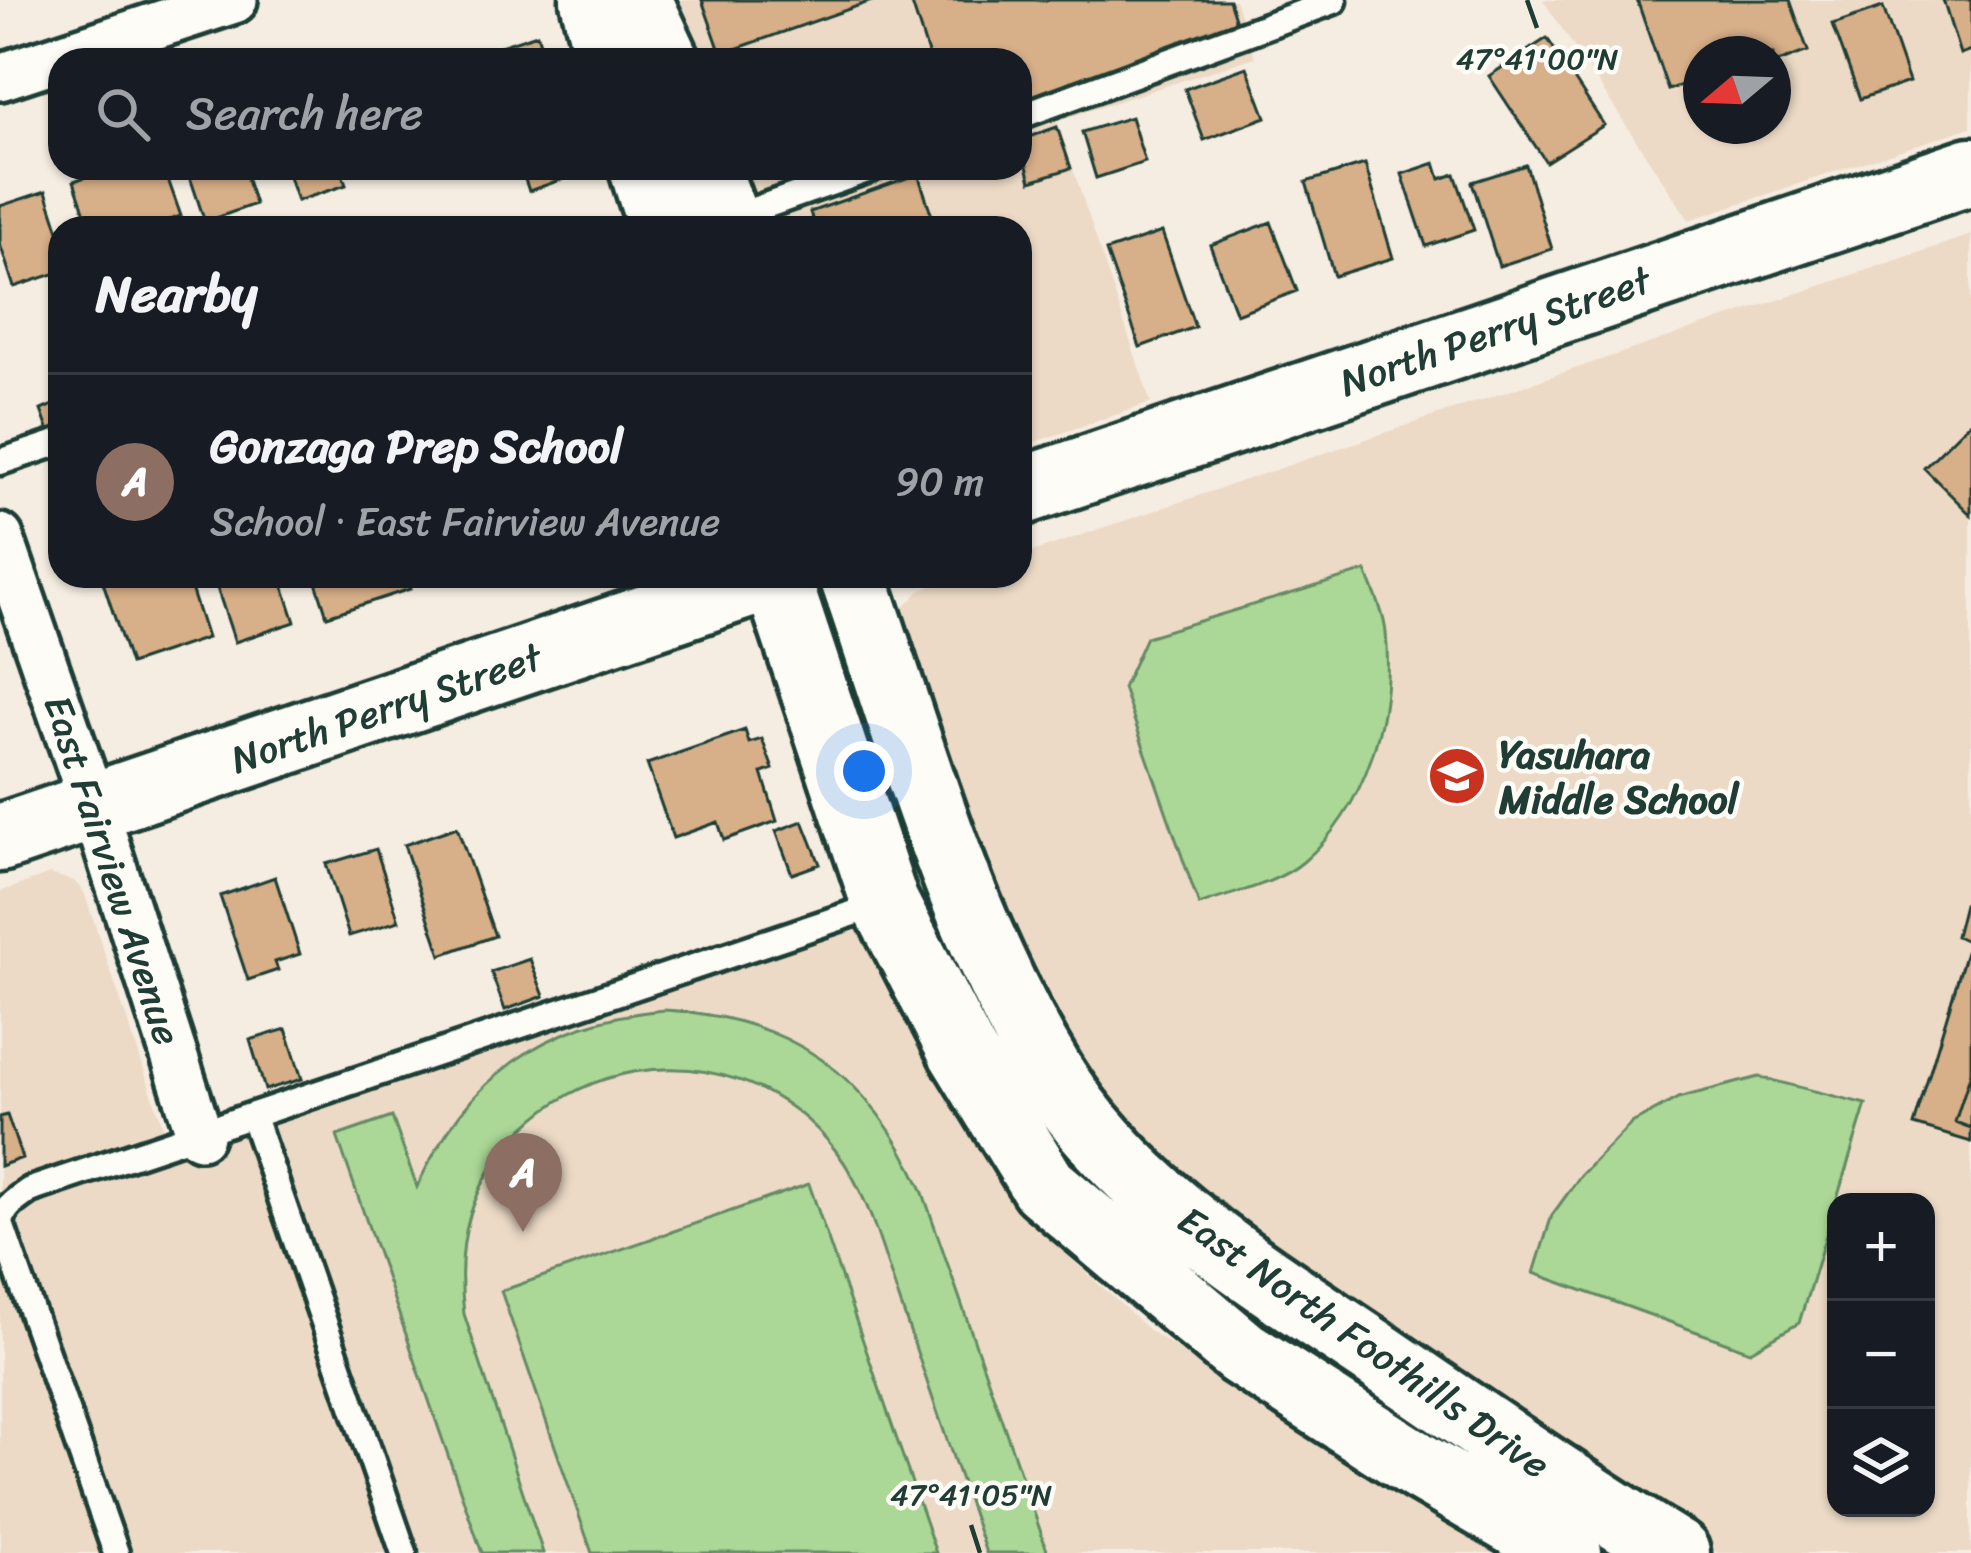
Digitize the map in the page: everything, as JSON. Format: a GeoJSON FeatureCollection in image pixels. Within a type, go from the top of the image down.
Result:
{"type":"FeatureCollection","features":[{"type":"Feature","properties":{"kind":"main road"},"geometry":{"type":"LineString","coordinates":[[594,0],[606,48]]}},
{"type":"Feature","properties":{"kind":"main road"},"geometry":{"type":"LineString","coordinates":[[638,0],[660,48]]}},
{"type":"Feature","properties":{"kind":"main road","name":"North Perry Street"},"geometry":{"type":"LineString","coordinates":[[1032,488],[1971,171]]}},
{"type":"Feature","properties":{"kind":"main road"},"geometry":{"type":"LineString","coordinates":[[661,180],[706,211]]}},
{"type":"Feature","properties":{"kind":"main road","name":"North Perry Street"},"geometry":{"type":"LineString","coordinates":[[0,838],[739,588]]}},
{"type":"Feature","properties":{"kind":"main road","name":"East North Foothills Drive"},"geometry":{"type":"LineString","coordinates":[[778,588],[884,903],[962,1052],[1044,1186],[1242,1353],[1420,1467],[1568,1553]]}},
{"type":"Feature","properties":{"kind":"main road","name":"East North Foothills Drive"},"geometry":{"type":"LineString","coordinates":[[857,588],[972,923],[1052,1077],[1116,1158],[1225,1252],[1566,1486],[1676,1553]]}},
{"type":"Feature","properties":{"kind":"street"},"geometry":{"type":"LineString","coordinates":[[88,48],[234,0]]}},
{"type":"Feature","properties":{"kind":"street"},"geometry":{"type":"LineString","coordinates":[[0,77],[48,61]]}},
{"type":"Feature","properties":{"kind":"street","name":"East Fairview Avenue"},"geometry":{"type":"LineString","coordinates":[[0,537],[94,807],[200,1136]]}},
{"type":"Feature","properties":{"kind":"lane"},"geometry":{"type":"LineString","coordinates":[[1032,112],[1334,1]]}},
{"type":"Feature","properties":{"kind":"lane"},"geometry":{"type":"LineString","coordinates":[[706,211],[826,180]]}},
{"type":"Feature","properties":{"kind":"lane"},"geometry":{"type":"LineString","coordinates":[[0,462],[48,446]]}},
{"type":"Feature","properties":{"kind":"lane"},"geometry":{"type":"LineString","coordinates":[[116,1553],[1,1224],[2,1212],[30,1190],[884,903]]}},
{"type":"Feature","properties":{"kind":"lane"},"geometry":{"type":"LineString","coordinates":[[253,1118],[404,1553]]}},
{"type":"Feature","properties":{"kind":"shaded area"},"geometry":{"type":"Polygon","coordinates":[[[669,0],[1235,0],[1255,57],[1057,121],[1151,403],[1032,443],[1032,216],[752,216],[739,180],[1032,180],[1032,48],[689,48],[669,0]]]}},
{"type":"Feature","properties":{"kind":"shaded area"},"geometry":{"type":"Polygon","coordinates":[[[1543,0],[1971,0],[1971,127],[1689,220],[1543,0]]]}},
{"type":"Feature","properties":{"kind":"shaded area","name":"Yasuhara Middle School"},"geometry":{"type":"Polygon","coordinates":[[[1971,235],[1971,1553],[1718,1553],[1164,1181],[1016,979],[899,612],[928,588],[1032,588],[1032,552],[1971,235]]]}},
{"type":"Feature","properties":{"kind":"shaded area"},"geometry":{"type":"Polygon","coordinates":[[[50,874],[74,881],[84,892],[165,1132],[858,899],[893,993],[935,1077],[984,1156],[1067,1255],[1150,1331],[1498,1553],[0,1553],[0,892],[50,874]]]}},
{"type":"Feature","properties":{"kind":"green space"},"geometry":{"type":"Polygon","coordinates":[[[1366,571],[1385,625],[1387,664],[1380,727],[1359,787],[1344,815],[1303,862],[1267,882],[1199,905],[1123,688],[1146,637],[1366,571]]]}},
{"type":"Feature","properties":{"kind":"green space"},"geometry":{"type":"Polygon","coordinates":[[[664,1010],[709,1015],[788,1039],[851,1084],[878,1114],[922,1190],[1048,1553],[986,1553],[874,1224],[836,1151],[793,1108],[743,1081],[689,1069],[634,1072],[581,1088],[535,1118],[496,1160],[470,1215],[462,1264],[464,1314],[543,1553],[482,1553],[337,1136],[392,1117],[417,1187],[460,1114],[514,1061],[581,1027],[664,1010]]]}},
{"type":"Feature","properties":{"kind":"green space"},"geometry":{"type":"Polygon","coordinates":[[[1759,1077],[1866,1104],[1839,1193],[1827,1193],[1827,1231],[1799,1323],[1750,1351],[1534,1273],[1552,1215],[1581,1175],[1632,1123],[1678,1098],[1759,1077]]]}},
{"type":"Feature","properties":{"kind":"green space"},"geometry":{"type":"Polygon","coordinates":[[[809,1184],[936,1553],[592,1553],[501,1291],[809,1184]]]}},
{"type":"Feature","properties":{"kind":"building"},"geometry":{"type":"Polygon","coordinates":[[[702,0],[872,0],[738,48],[719,48],[702,0]]]}},
{"type":"Feature","properties":{"kind":"building"},"geometry":{"type":"Polygon","coordinates":[[[924,0],[1229,0],[1239,31],[1032,99],[1032,48],[926,48],[912,4],[924,0]]]}},
{"type":"Feature","properties":{"kind":"building"},"geometry":{"type":"Polygon","coordinates":[[[1637,0],[1790,0],[1808,51],[1791,57],[1791,36],[1683,36],[1683,85],[1668,90],[1637,0]]]}},
{"type":"Feature","properties":{"kind":"building"},"geometry":{"type":"Polygon","coordinates":[[[1943,0],[1971,0],[1971,50],[1960,54],[1943,0]]]}},
{"type":"Feature","properties":{"kind":"building"},"geometry":{"type":"Polygon","coordinates":[[[1883,7],[1909,82],[1860,99],[1833,24],[1883,7]]]}},
{"type":"Feature","properties":{"kind":"building"},"geometry":{"type":"Polygon","coordinates":[[[537,34],[542,48],[494,48],[537,34]]]}},
{"type":"Feature","properties":{"kind":"building"},"geometry":{"type":"Polygon","coordinates":[[[1547,38],[1604,125],[1546,162],[1489,76],[1547,38]]]}},
{"type":"Feature","properties":{"kind":"building"},"geometry":{"type":"Polygon","coordinates":[[[1247,67],[1266,117],[1204,140],[1185,89],[1247,67]]]}},
{"type":"Feature","properties":{"kind":"building"},"geometry":{"type":"Polygon","coordinates":[[[1131,117],[1145,162],[1096,178],[1082,132],[1131,117]]]}},
{"type":"Feature","properties":{"kind":"building"},"geometry":{"type":"Polygon","coordinates":[[[1057,127],[1071,168],[1031,181],[1032,136],[1057,127]]]}},
{"type":"Feature","properties":{"kind":"building"},"geometry":{"type":"Polygon","coordinates":[[[1435,163],[1440,179],[1455,174],[1474,230],[1426,246],[1402,174],[1435,163]]]}},
{"type":"Feature","properties":{"kind":"building"},"geometry":{"type":"Polygon","coordinates":[[[1365,164],[1393,258],[1334,276],[1306,182],[1365,164]]]}},
{"type":"Feature","properties":{"kind":"building"},"geometry":{"type":"Polygon","coordinates":[[[1526,165],[1552,249],[1499,266],[1472,182],[1526,165]]]}},
{"type":"Feature","properties":{"kind":"building"},"geometry":{"type":"Polygon","coordinates":[[[168,180],[181,216],[86,216],[74,181],[168,180]]]}},
{"type":"Feature","properties":{"kind":"building"},"geometry":{"type":"Polygon","coordinates":[[[191,180],[247,180],[255,204],[222,216],[203,216],[191,180]]]}},
{"type":"Feature","properties":{"kind":"building"},"geometry":{"type":"Polygon","coordinates":[[[290,180],[344,180],[346,185],[297,201],[290,180]]]}},
{"type":"Feature","properties":{"kind":"building"},"geometry":{"type":"Polygon","coordinates":[[[525,180],[560,180],[529,191],[525,180]]]}},
{"type":"Feature","properties":{"kind":"building"},"geometry":{"type":"Polygon","coordinates":[[[901,180],[920,180],[932,216],[811,216],[810,212],[901,180]]]}},
{"type":"Feature","properties":{"kind":"building"},"geometry":{"type":"Polygon","coordinates":[[[46,191],[54,216],[48,216],[48,276],[14,287],[0,244],[0,206],[46,191]]]}},
{"type":"Feature","properties":{"kind":"building"},"geometry":{"type":"Polygon","coordinates":[[[1271,222],[1297,291],[1236,314],[1210,245],[1271,222]]]}},
{"type":"Feature","properties":{"kind":"building"},"geometry":{"type":"Polygon","coordinates":[[[1162,232],[1195,327],[1140,347],[1106,251],[1162,232]]]}},
{"type":"Feature","properties":{"kind":"building"},"geometry":{"type":"Polygon","coordinates":[[[1971,421],[1971,515],[1924,468],[1971,421]]]}},
{"type":"Feature","properties":{"kind":"building"},"geometry":{"type":"Polygon","coordinates":[[[105,588],[191,588],[207,638],[130,664],[105,588]]]}},
{"type":"Feature","properties":{"kind":"building"},"geometry":{"type":"Polygon","coordinates":[[[217,588],[284,588],[295,622],[235,642],[217,588]]]}},
{"type":"Feature","properties":{"kind":"building"},"geometry":{"type":"Polygon","coordinates":[[[318,588],[410,588],[410,589],[327,616],[318,588]]]}},
{"type":"Feature","properties":{"kind":"building"},"geometry":{"type":"Polygon","coordinates":[[[745,730],[749,743],[762,739],[773,769],[762,773],[777,821],[724,840],[718,822],[673,838],[647,764],[745,730]]]}},
{"type":"Feature","properties":{"kind":"building"},"geometry":{"type":"Polygon","coordinates":[[[803,821],[820,864],[792,874],[776,831],[803,821]]]}},
{"type":"Feature","properties":{"kind":"building"},"geometry":{"type":"Polygon","coordinates":[[[457,827],[495,936],[441,955],[404,845],[457,827]]]}},
{"type":"Feature","properties":{"kind":"building"},"geometry":{"type":"Polygon","coordinates":[[[376,849],[399,921],[349,936],[326,864],[376,849]]]}},
{"type":"Feature","properties":{"kind":"building"},"geometry":{"type":"Polygon","coordinates":[[[275,877],[300,954],[275,962],[278,970],[248,980],[220,896],[275,877]]]}},
{"type":"Feature","properties":{"kind":"building"},"geometry":{"type":"Polygon","coordinates":[[[1964,904],[1971,906],[1971,1142],[1914,1125],[1969,942],[1956,936],[1964,904]]]}},
{"type":"Feature","properties":{"kind":"building"},"geometry":{"type":"Polygon","coordinates":[[[530,959],[544,996],[505,1010],[491,972],[530,959]]]}},
{"type":"Feature","properties":{"kind":"building"},"geometry":{"type":"Polygon","coordinates":[[[286,1029],[302,1079],[265,1090],[250,1040],[286,1029]]]}},
{"type":"Feature","properties":{"kind":"building"},"geometry":{"type":"Polygon","coordinates":[[[1971,1072],[1971,1128],[1955,1122],[1971,1072]]]}},
{"type":"Feature","properties":{"kind":"building"},"geometry":{"type":"Polygon","coordinates":[[[7,1115],[22,1158],[0,1166],[0,1117],[7,1115]]]}},
{"type":"Feature","properties":{"kind":"place","name":"Yasuhara Middle School"},"geometry":{"type":"Point","coordinates":[1457,776]}},
{"type":"Feature","properties":{"kind":"place","name":"Gonzaga Prep School"},"geometry":{"type":"Point","coordinates":[523,1232]}}]}
